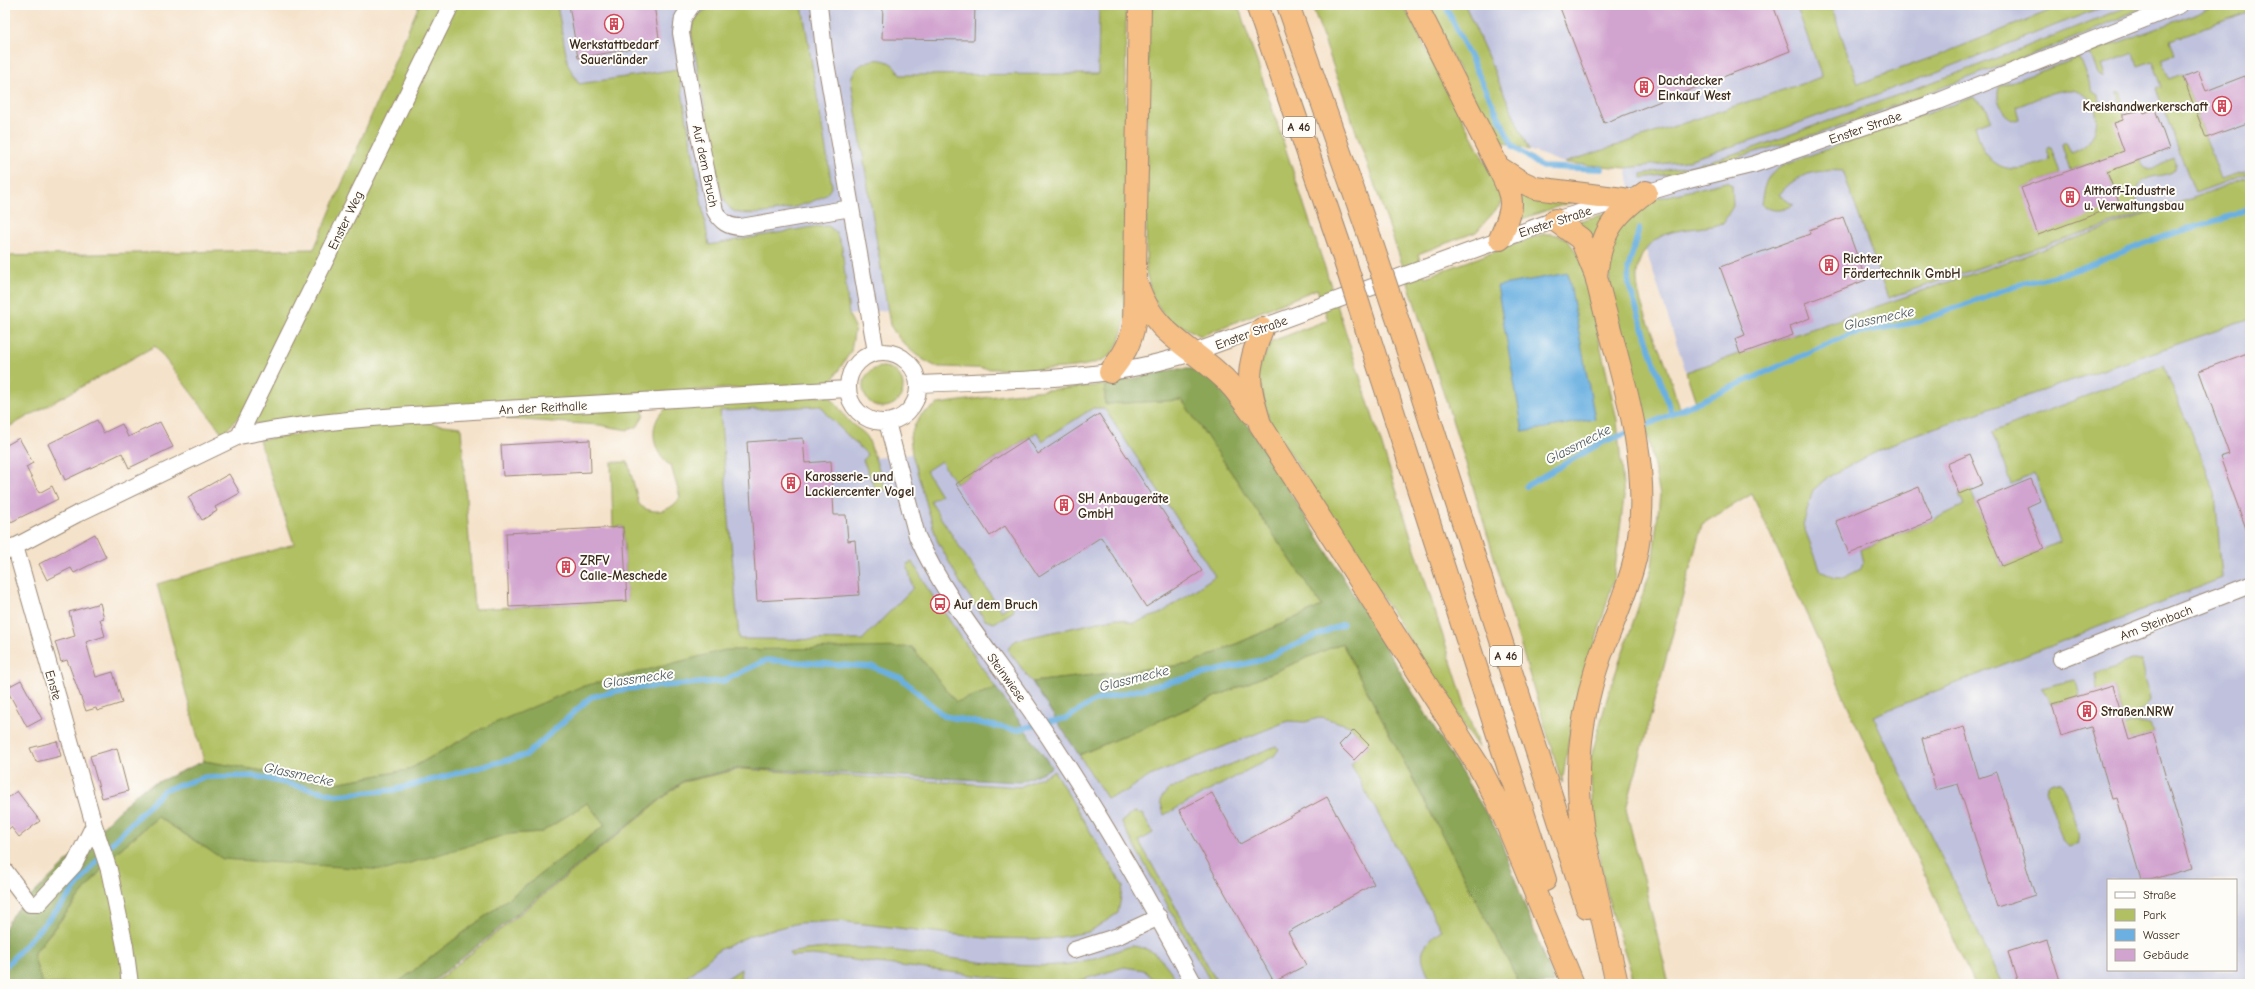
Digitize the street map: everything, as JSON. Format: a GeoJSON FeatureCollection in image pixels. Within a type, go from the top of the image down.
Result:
{"type":"FeatureCollection","features":[{"type":"Feature","properties":{"kind":"highway"},"geometry":{"type":"LineString","coordinates":[[1110,372],[1124,355],[1132,336],[1134,324],[1140,5]]}},
{"type":"Feature","properties":{"kind":"highway","name":"A 46"},"geometry":{"type":"LineString","coordinates":[[1257,5],[1341,249],[1578,984]]}},
{"type":"Feature","properties":{"kind":"highway","name":"A 46"},"geometry":{"type":"LineString","coordinates":[[1288,5],[1400,327],[1612,984]]}},
{"type":"Feature","properties":{"kind":"highway"},"geometry":{"type":"LineString","coordinates":[[1416,5],[1498,167],[1510,194],[1512,208],[1500,239]]}},
{"type":"Feature","properties":{"kind":"highway"},"geometry":{"type":"LineString","coordinates":[[1498,167],[1520,181],[1535,188],[1623,199]]}},
{"type":"Feature","properties":{"kind":"highway"},"geometry":{"type":"LineString","coordinates":[[1596,276],[1600,247],[1608,228],[1620,212],[1646,192]]}},
{"type":"Feature","properties":{"kind":"highway"},"geometry":{"type":"LineString","coordinates":[[1555,220],[1581,239],[1589,254],[1630,406],[1638,444],[1643,489],[1639,538],[1625,590],[1587,700],[1579,752],[1578,774],[1580,812],[1617,984]]}},
{"type":"Feature","properties":{"kind":"highway"},"geometry":{"type":"LineString","coordinates":[[1135,278],[1150,313],[1174,338],[1216,371],[1232,386],[1260,424],[1482,770],[1499,805],[1573,984]]}},
{"type":"Feature","properties":{"kind":"highway"},"geometry":{"type":"LineString","coordinates":[[1260,424],[1249,382],[1253,353],[1262,329]]}},
{"type":"Feature","properties":{"kind":"street","name":"Enster Weg"},"geometry":{"type":"LineString","coordinates":[[239,436],[451,5]]}},
{"type":"Feature","properties":{"kind":"street","name":"Auf dem Bruch"},"geometry":{"type":"LineString","coordinates":[[692,5],[683,18],[681,33],[697,126],[715,211],[719,218],[728,225],[741,228],[851,208]]}},
{"type":"Feature","properties":{"kind":"street"},"geometry":{"type":"LineString","coordinates":[[819,5],[824,52],[876,352]]}},
{"type":"Feature","properties":{"kind":"street","name":"Enster Straße"},"geometry":{"type":"LineString","coordinates":[[918,384],[1038,379],[1110,372],[1151,364],[1192,353],[1262,329],[1500,239],[1555,220],[1646,192],[1755,164],[1817,144],[1939,101],[2180,5]]}},
{"type":"Feature","properties":{"kind":"street"},"geometry":{"type":"LineString","coordinates":[[876,352],[888,352],[898,355],[907,362],[915,372],[918,384],[917,396],[912,408],[904,416],[880,423],[868,420],[858,413],[851,404],[847,389],[850,372],[857,363],[866,356],[876,352]]}},
{"type":"Feature","properties":{"kind":"street","name":"An der Reithalle"},"geometry":{"type":"LineString","coordinates":[[239,436],[290,426],[418,415],[847,389]]}},
{"type":"Feature","properties":{"kind":"street","name":"Steinwiese"},"geometry":{"type":"LineString","coordinates":[[887,422],[917,536],[923,548],[951,597],[1031,710],[1100,816],[1159,917],[1194,984]]}},
{"type":"Feature","properties":{"kind":"street","name":"Enste"},"geometry":{"type":"LineString","coordinates":[[130,984],[125,946],[109,870],[99,842],[10,549],[239,436]]}},
{"type":"Feature","properties":{"kind":"street","name":"Am Steinbach"},"geometry":{"type":"LineString","coordinates":[[2062,659],[2250,585]]}},
{"type":"Feature","properties":{"kind":"street"},"geometry":{"type":"LineString","coordinates":[[5,871],[30,904],[38,904],[74,865],[94,825]]}},
{"type":"Feature","properties":{"kind":"street"},"geometry":{"type":"LineString","coordinates":[[1074,950],[1118,936],[1159,917]]}},
{"type":"Feature","properties":{"kind":"shaded area"},"geometry":{"type":"Polygon","coordinates":[[[557,5],[1099,5],[1098,74],[899,312],[887,310],[849,315],[799,382],[579,84],[568,65],[557,5]]]}},
{"type":"Feature","properties":{"kind":"shaded area"},"geometry":{"type":"Polygon","coordinates":[[[1465,5],[2250,5],[2250,984],[1974,984],[1752,494],[1686,372],[1639,229],[1626,168],[1564,163],[1529,150],[1465,5]]]}},
{"type":"Feature","properties":{"kind":"shaded area"},"geometry":{"type":"Polygon","coordinates":[[[1176,369],[1195,369],[1233,401],[1341,574],[1497,831],[1554,984],[432,984],[683,781],[740,768],[701,412],[821,406],[831,419],[871,458],[875,458],[912,454],[910,437],[915,425],[921,415],[938,404],[1034,391],[1105,385],[1176,369]]]}},
{"type":"Feature","properties":{"kind":"green space"},"geometry":{"type":"Polygon","coordinates":[[[419,5],[557,5],[568,65],[579,84],[678,69],[709,245],[812,227],[828,226],[836,232],[842,247],[849,315],[855,327],[851,351],[833,379],[826,383],[635,394],[256,424],[240,415],[223,434],[155,346],[5,429],[5,256],[314,249],[419,5]]]}},
{"type":"Feature","properties":{"kind":"green space"},"geometry":{"type":"Polygon","coordinates":[[[717,5],[802,5],[832,186],[825,195],[806,204],[778,211],[751,214],[740,213],[732,210],[725,201],[719,183],[691,32],[694,22],[700,14],[717,5]]]}},
{"type":"Feature","properties":{"kind":"green space"},"geometry":{"type":"Polygon","coordinates":[[[1099,5],[1126,5],[1125,321],[1118,344],[1109,356],[1096,363],[1077,367],[1053,369],[1000,369],[937,367],[910,350],[894,332],[890,325],[851,80],[853,74],[862,65],[868,62],[881,60],[893,65],[900,75],[1098,74],[1099,5]]]}},
{"type":"Feature","properties":{"kind":"green space"},"geometry":{"type":"Polygon","coordinates":[[[1148,5],[1238,5],[1330,283],[1479,749],[1269,420],[1257,372],[1272,341],[1328,320],[1317,289],[1201,336],[1166,318],[1153,298],[1146,273],[1148,5]]]}},
{"type":"Feature","properties":{"kind":"green space"},"geometry":{"type":"Polygon","coordinates":[[[1312,5],[1403,5],[1495,181],[1503,202],[1476,232],[1418,254],[1425,277],[1543,234],[1557,235],[1566,239],[1581,259],[1617,420],[1624,497],[1614,578],[1572,722],[1562,783],[1465,460],[1401,261],[1312,5]]]}},
{"type":"Feature","properties":{"kind":"green space"},"geometry":{"type":"Polygon","coordinates":[[[1426,5],[1465,5],[1529,150],[1495,140],[1426,5]]]}},
{"type":"Feature","properties":{"kind":"green space"},"geometry":{"type":"Polygon","coordinates":[[[1796,5],[1831,5],[1858,84],[1947,52],[2064,5],[2107,5],[1929,75],[1755,139],[1685,161],[1626,168],[1564,163],[1822,77],[1796,5]]]}},
{"type":"Feature","properties":{"kind":"green space"},"geometry":{"type":"Polygon","coordinates":[[[2132,5],[2149,5],[2072,39],[1826,131],[1695,170],[1642,178],[1642,174],[1692,166],[1754,148],[1979,65],[2132,5]]]}},
{"type":"Feature","properties":{"kind":"green space"},"geometry":{"type":"Polygon","coordinates":[[[2220,5],[2250,5],[2250,11],[2170,40],[2175,54],[2161,59],[2169,79],[2182,74],[2221,179],[2250,170],[2250,173],[2195,193],[2156,89],[2161,87],[2152,61],[2138,66],[2134,53],[2101,65],[2105,77],[2098,74],[2090,53],[2220,5]]]}},
{"type":"Feature","properties":{"kind":"green space"},"geometry":{"type":"Polygon","coordinates":[[[2078,58],[2082,63],[2093,92],[2098,95],[2100,108],[2120,105],[2118,92],[2121,92],[2129,164],[2140,160],[2142,166],[2146,169],[2154,168],[2173,158],[2175,164],[2174,170],[2167,174],[2148,178],[2139,185],[2136,192],[2136,201],[2139,208],[2171,204],[1888,298],[1843,171],[1816,172],[1807,174],[1792,182],[1779,195],[1793,205],[1789,207],[1781,210],[1773,210],[1761,204],[1767,180],[1773,172],[1785,164],[1974,97],[1987,109],[1991,120],[1975,126],[1983,149],[1994,162],[2001,166],[2017,169],[2033,166],[2050,160],[2047,148],[2051,147],[2060,174],[2021,188],[2119,205],[2103,159],[2070,170],[2062,144],[2066,142],[2071,153],[2082,148],[2090,140],[2095,130],[2097,120],[2095,109],[2091,101],[2083,94],[2072,90],[2066,90],[2036,99],[2016,107],[2019,119],[2017,120],[2008,116],[2004,112],[1999,102],[1998,91],[2000,86],[2078,58]]]}},
{"type":"Feature","properties":{"kind":"green space"},"geometry":{"type":"Polygon","coordinates":[[[2250,176],[2250,319],[1902,439],[1833,474],[1813,490],[1803,525],[1821,571],[1834,578],[1843,578],[1861,569],[1863,563],[1860,550],[1933,520],[1964,505],[1959,494],[1970,489],[2002,566],[2060,542],[2035,474],[2011,484],[1992,432],[2164,366],[2215,493],[2222,578],[1873,716],[2003,984],[1974,984],[1752,494],[1702,524],[1626,809],[1669,984],[1635,984],[1610,906],[1594,836],[1590,761],[1608,695],[1652,567],[1660,495],[1645,424],[1610,290],[1609,263],[1612,241],[1620,226],[1651,200],[1726,182],[1732,185],[1733,206],[1723,223],[1665,234],[1658,238],[1645,250],[1639,264],[1637,279],[1639,295],[1665,362],[1680,408],[1696,402],[1686,372],[2196,197],[2250,176]]]}},
{"type":"Feature","properties":{"kind":"green space"},"geometry":{"type":"Polygon","coordinates":[[[1516,186],[1571,202],[1519,220],[1516,186]]]}},
{"type":"Feature","properties":{"kind":"green space"},"geometry":{"type":"Polygon","coordinates":[[[1608,213],[1593,247],[1575,222],[1608,213]]]}},
{"type":"Feature","properties":{"kind":"green space"},"geometry":{"type":"Polygon","coordinates":[[[883,367],[894,370],[900,376],[903,387],[900,398],[894,404],[883,407],[872,404],[866,398],[863,387],[866,376],[872,370],[883,367]]]}},
{"type":"Feature","properties":{"kind":"green space"},"geometry":{"type":"Polygon","coordinates":[[[1176,369],[1195,369],[1214,379],[1233,401],[1341,574],[1497,831],[1554,984],[1520,984],[1342,643],[1079,755],[1032,682],[1191,664],[1322,606],[1182,400],[1105,404],[1105,385],[1176,369]]]}},
{"type":"Feature","properties":{"kind":"green space"},"geometry":{"type":"Polygon","coordinates":[[[1105,385],[1105,404],[1182,400],[1322,606],[1191,664],[1032,682],[1008,650],[1011,644],[1017,640],[1117,618],[1133,623],[1160,614],[1215,576],[1104,408],[1093,408],[1042,441],[1037,432],[956,484],[941,461],[926,471],[941,495],[930,501],[1001,611],[1012,604],[1014,611],[994,623],[985,620],[961,584],[937,540],[912,454],[910,437],[921,415],[938,404],[1034,391],[1105,385]]]}},
{"type":"Feature","properties":{"kind":"green space"},"geometry":{"type":"Polygon","coordinates":[[[829,396],[849,421],[868,438],[886,490],[877,493],[863,460],[868,455],[831,419],[821,406],[720,411],[739,639],[862,640],[913,588],[907,564],[913,562],[926,586],[996,688],[956,703],[912,647],[483,728],[408,770],[335,783],[204,761],[157,584],[294,544],[259,440],[401,420],[461,427],[474,609],[627,601],[623,527],[613,527],[611,462],[628,462],[639,504],[649,510],[661,511],[672,506],[680,497],[671,466],[660,455],[654,440],[655,424],[665,409],[676,406],[829,396]]]}},
{"type":"Feature","properties":{"kind":"green space"},"geometry":{"type":"Polygon","coordinates":[[[641,409],[644,414],[638,426],[628,430],[599,425],[508,419],[508,416],[641,409]]]}},
{"type":"Feature","properties":{"kind":"green space"},"geometry":{"type":"Polygon","coordinates":[[[1342,643],[1520,984],[1433,984],[1425,967],[1422,954],[1427,943],[1441,930],[1351,764],[1369,745],[1350,726],[1322,717],[1305,722],[1288,721],[1150,776],[1123,793],[1107,798],[1079,755],[1342,643]]]}},
{"type":"Feature","properties":{"kind":"green space"},"geometry":{"type":"Polygon","coordinates":[[[912,647],[956,702],[996,688],[1052,768],[1020,782],[740,768],[683,781],[430,984],[396,984],[605,825],[587,803],[542,832],[509,834],[386,870],[223,859],[158,817],[113,855],[33,954],[42,984],[5,984],[5,929],[12,915],[140,790],[204,761],[335,783],[408,770],[483,728],[580,687],[725,650],[912,647]]]}},
{"type":"Feature","properties":{"kind":"green space"},"geometry":{"type":"Polygon","coordinates":[[[2132,661],[2142,662],[2150,699],[2139,712],[2123,718],[2114,687],[2097,691],[2096,674],[2132,661]]]}},
{"type":"Feature","properties":{"kind":"green space"},"geometry":{"type":"Polygon","coordinates":[[[2074,680],[2077,684],[2080,696],[2052,704],[2041,688],[2074,680]]]}},
{"type":"Feature","properties":{"kind":"green space"},"geometry":{"type":"Polygon","coordinates":[[[2136,722],[2150,725],[2153,733],[2104,747],[2110,729],[2136,722]]]}},
{"type":"Feature","properties":{"kind":"green space"},"geometry":{"type":"Polygon","coordinates":[[[1276,746],[1279,749],[1274,756],[1164,815],[1160,800],[1168,790],[1276,746]]]}},
{"type":"Feature","properties":{"kind":"green space"},"geometry":{"type":"Polygon","coordinates":[[[741,769],[1020,787],[1054,771],[1123,886],[1118,913],[1089,932],[1049,939],[985,938],[838,921],[798,923],[751,935],[719,950],[678,984],[433,984],[683,782],[741,769]]]}},
{"type":"Feature","properties":{"kind":"green space"},"geometry":{"type":"Polygon","coordinates":[[[2054,782],[2060,783],[2064,787],[2078,833],[2079,843],[2069,848],[2063,842],[2046,790],[2049,784],[2054,782]]]}},
{"type":"Feature","properties":{"kind":"green space"},"geometry":{"type":"Polygon","coordinates":[[[587,803],[605,825],[396,984],[42,984],[33,955],[113,855],[158,817],[223,859],[258,861],[509,834],[542,832],[587,803]]]}},
{"type":"Feature","properties":{"kind":"green space"},"geometry":{"type":"Polygon","coordinates":[[[1134,812],[1142,814],[1153,833],[1139,841],[1218,984],[1212,984],[1121,822],[1134,812]]]}},
{"type":"Feature","properties":{"kind":"green space"},"geometry":{"type":"Polygon","coordinates":[[[1131,946],[1140,947],[1154,953],[1170,970],[1179,984],[1157,984],[1144,970],[1124,967],[1075,982],[1030,982],[813,955],[791,956],[789,953],[823,948],[857,948],[891,950],[1027,966],[1070,964],[1131,946]]]}},
{"type":"Feature","properties":{"kind":"green space"},"geometry":{"type":"Polygon","coordinates":[[[741,969],[740,979],[732,984],[719,984],[741,969]]]}},
{"type":"Feature","properties":{"kind":"water"},"geometry":{"type":"Polygon","coordinates":[[[1568,273],[1595,419],[1523,432],[1497,286],[1568,273]]]}},
{"type":"Feature","properties":{"kind":"building","name":"Werkstattbedarf Sauerländer"},"geometry":{"type":"Polygon","coordinates":[[[569,5],[654,5],[660,44],[578,58],[569,5]]]}},
{"type":"Feature","properties":{"kind":"building"},"geometry":{"type":"Polygon","coordinates":[[[883,5],[975,5],[974,40],[882,39],[883,5]]]}},
{"type":"Feature","properties":{"kind":"building","name":"Dachdecker Einkauf West"},"geometry":{"type":"Polygon","coordinates":[[[1559,5],[1773,5],[1790,51],[1604,123],[1559,5]]]}},
{"type":"Feature","properties":{"kind":"building","name":"Kreishandwerkerschaft"},"geometry":{"type":"Polygon","coordinates":[[[2198,71],[2206,91],[2245,76],[2250,90],[2250,122],[2206,138],[2183,77],[2198,71]]]}},
{"type":"Feature","properties":{"kind":"building","name":"Althoff-Industrie u. Verwaltungsbau"},"geometry":{"type":"Polygon","coordinates":[[[2155,109],[2169,149],[2107,172],[2120,205],[2038,235],[2021,188],[2124,151],[2114,123],[2123,120],[2123,114],[2143,110],[2144,113],[2155,109]]]}},
{"type":"Feature","properties":{"kind":"building"},"geometry":{"type":"Polygon","coordinates":[[[1843,217],[1866,280],[1805,303],[1810,318],[1790,326],[1793,335],[1740,354],[1735,339],[1745,335],[1720,267],[1810,234],[1809,230],[1843,217]]]}},
{"type":"Feature","properties":{"kind":"building"},"geometry":{"type":"Polygon","coordinates":[[[2250,352],[2250,534],[2248,534],[2220,457],[2229,454],[2199,371],[2250,352]]]}},
{"type":"Feature","properties":{"kind":"building","name":"SH Anbaugeräte GmbH"},"geometry":{"type":"Polygon","coordinates":[[[1099,414],[1202,571],[1146,607],[1101,537],[1039,577],[1005,526],[990,536],[956,484],[1028,438],[1038,454],[1099,414]]]}},
{"type":"Feature","properties":{"kind":"building"},"geometry":{"type":"Polygon","coordinates":[[[97,420],[103,433],[122,424],[128,437],[160,422],[173,447],[129,468],[122,453],[65,480],[48,444],[97,420]]]}},
{"type":"Feature","properties":{"kind":"building"},"geometry":{"type":"Polygon","coordinates":[[[19,438],[33,463],[26,467],[39,493],[52,486],[58,499],[11,522],[5,509],[5,446],[19,438]]]}},
{"type":"Feature","properties":{"kind":"building"},"geometry":{"type":"Polygon","coordinates":[[[803,438],[805,463],[831,461],[834,515],[846,515],[848,541],[855,540],[859,595],[757,601],[747,442],[803,438]]]}},
{"type":"Feature","properties":{"kind":"building"},"geometry":{"type":"Polygon","coordinates":[[[590,440],[591,472],[503,476],[501,445],[590,440]]]}},
{"type":"Feature","properties":{"kind":"building"},"geometry":{"type":"Polygon","coordinates":[[[1970,454],[1983,484],[1959,494],[1947,464],[1970,454]]]}},
{"type":"Feature","properties":{"kind":"building"},"geometry":{"type":"Polygon","coordinates":[[[229,474],[240,493],[215,507],[217,511],[202,520],[188,497],[229,474]]]}},
{"type":"Feature","properties":{"kind":"building"},"geometry":{"type":"Polygon","coordinates":[[[2031,479],[2040,501],[2027,507],[2044,549],[2002,566],[1975,502],[2031,479]]]}},
{"type":"Feature","properties":{"kind":"building"},"geometry":{"type":"Polygon","coordinates":[[[1919,487],[1933,520],[1849,554],[1836,521],[1919,487]]]}},
{"type":"Feature","properties":{"kind":"building","name":"ZRFV Calle-Meschede"},"geometry":{"type":"Polygon","coordinates":[[[623,527],[627,601],[509,607],[506,533],[623,527]]]}},
{"type":"Feature","properties":{"kind":"building"},"geometry":{"type":"Polygon","coordinates":[[[95,534],[106,557],[74,573],[71,568],[47,580],[39,564],[95,534]]]}},
{"type":"Feature","properties":{"kind":"building"},"geometry":{"type":"Polygon","coordinates":[[[100,603],[104,618],[100,619],[105,636],[86,642],[96,677],[113,672],[122,703],[97,711],[96,708],[86,711],[67,660],[61,662],[55,642],[75,636],[69,612],[100,603]]]}},
{"type":"Feature","properties":{"kind":"building"},"geometry":{"type":"Polygon","coordinates":[[[21,680],[42,719],[27,727],[6,688],[21,680]]]}},
{"type":"Feature","properties":{"kind":"building"},"geometry":{"type":"Polygon","coordinates":[[[2113,686],[2129,740],[2153,733],[2192,868],[2154,879],[2141,879],[2117,798],[2112,799],[2091,727],[2061,736],[2052,704],[2113,686]]]}},
{"type":"Feature","properties":{"kind":"building"},"geometry":{"type":"Polygon","coordinates":[[[1964,727],[1979,778],[1997,772],[2035,895],[1997,907],[1958,784],[1936,790],[1922,739],[1964,727]]]}},
{"type":"Feature","properties":{"kind":"building"},"geometry":{"type":"Polygon","coordinates":[[[1354,730],[1369,745],[1354,760],[1339,745],[1354,730]]]}},
{"type":"Feature","properties":{"kind":"building"},"geometry":{"type":"Polygon","coordinates":[[[57,741],[61,756],[36,762],[30,748],[57,741]]]}},
{"type":"Feature","properties":{"kind":"building"},"geometry":{"type":"Polygon","coordinates":[[[117,748],[128,791],[102,798],[90,756],[117,748]]]}},
{"type":"Feature","properties":{"kind":"building"},"geometry":{"type":"Polygon","coordinates":[[[17,791],[40,821],[19,837],[11,827],[5,832],[5,800],[17,791]]]}},
{"type":"Feature","properties":{"kind":"building"},"geometry":{"type":"Polygon","coordinates":[[[1212,793],[1240,844],[1327,797],[1374,884],[1288,932],[1306,965],[1274,982],[1179,810],[1212,793]]]}},
{"type":"Feature","properties":{"kind":"building"},"geometry":{"type":"Polygon","coordinates":[[[2047,939],[2061,984],[2018,984],[2008,952],[2047,939]]]}},
{"type":"Feature","properties":{"kind":"waterway"},"geometry":{"type":"LineString","coordinates":[[1445,5],[1513,146],[1542,167],[1602,169]]}},
{"type":"Feature","properties":{"kind":"waterway","name":"Glassmecke"},"geometry":{"type":"LineString","coordinates":[[1638,429],[1851,334],[1918,322],[2014,286],[2073,271],[2162,237],[2234,215],[2250,207]]}},
{"type":"Feature","properties":{"kind":"waterway"},"geometry":{"type":"LineString","coordinates":[[1639,229],[1628,269],[1629,286],[1672,415]]}},
{"type":"Feature","properties":{"kind":"waterway","name":"Glassmecke"},"geometry":{"type":"LineString","coordinates":[[1526,486],[1599,444],[1630,432]]}},
{"type":"Feature","properties":{"kind":"waterway","name":"Glassmecke"},"geometry":{"type":"LineString","coordinates":[[5,967],[65,901],[108,847],[164,790],[205,777],[255,776],[336,795],[393,790],[526,755],[591,697],[625,689],[723,681],[766,660],[873,667],[901,678],[944,716],[1015,730],[1067,718],[1096,700],[1261,660],[1343,624]]}},
{"type":"Feature","properties":{"kind":"place","name":"Werkstattbedarf Sauerländer"},"geometry":{"type":"Point","coordinates":[614,24]}},
{"type":"Feature","properties":{"kind":"place","name":"Dachdecker Einkauf West"},"geometry":{"type":"Point","coordinates":[1644,87]}},
{"type":"Feature","properties":{"kind":"place","name":"Kreishandwerkerschaft"},"geometry":{"type":"Point","coordinates":[2222,106]}},
{"type":"Feature","properties":{"kind":"place","name":"Althoff-Industrie u. Verwaltungsbau"},"geometry":{"type":"Point","coordinates":[2070,197]}},
{"type":"Feature","properties":{"kind":"place","name":"Richter Fördertechnik GmbH"},"geometry":{"type":"Point","coordinates":[1829,265]}},
{"type":"Feature","properties":{"kind":"place","name":"Karosserie- und Lackiercenter Vogel"},"geometry":{"type":"Point","coordinates":[791,483]}},
{"type":"Feature","properties":{"kind":"place","name":"SH Anbaugeräte GmbH"},"geometry":{"type":"Point","coordinates":[1064,505]}},
{"type":"Feature","properties":{"kind":"place","name":"ZRFV Calle-Meschede"},"geometry":{"type":"Point","coordinates":[566,567]}},
{"type":"Feature","properties":{"kind":"place","name":"Auf dem Bruch"},"geometry":{"type":"Point","coordinates":[940,604]}},
{"type":"Feature","properties":{"kind":"place","name":"Straßen.NRW"},"geometry":{"type":"Point","coordinates":[2087,711]}}]}
